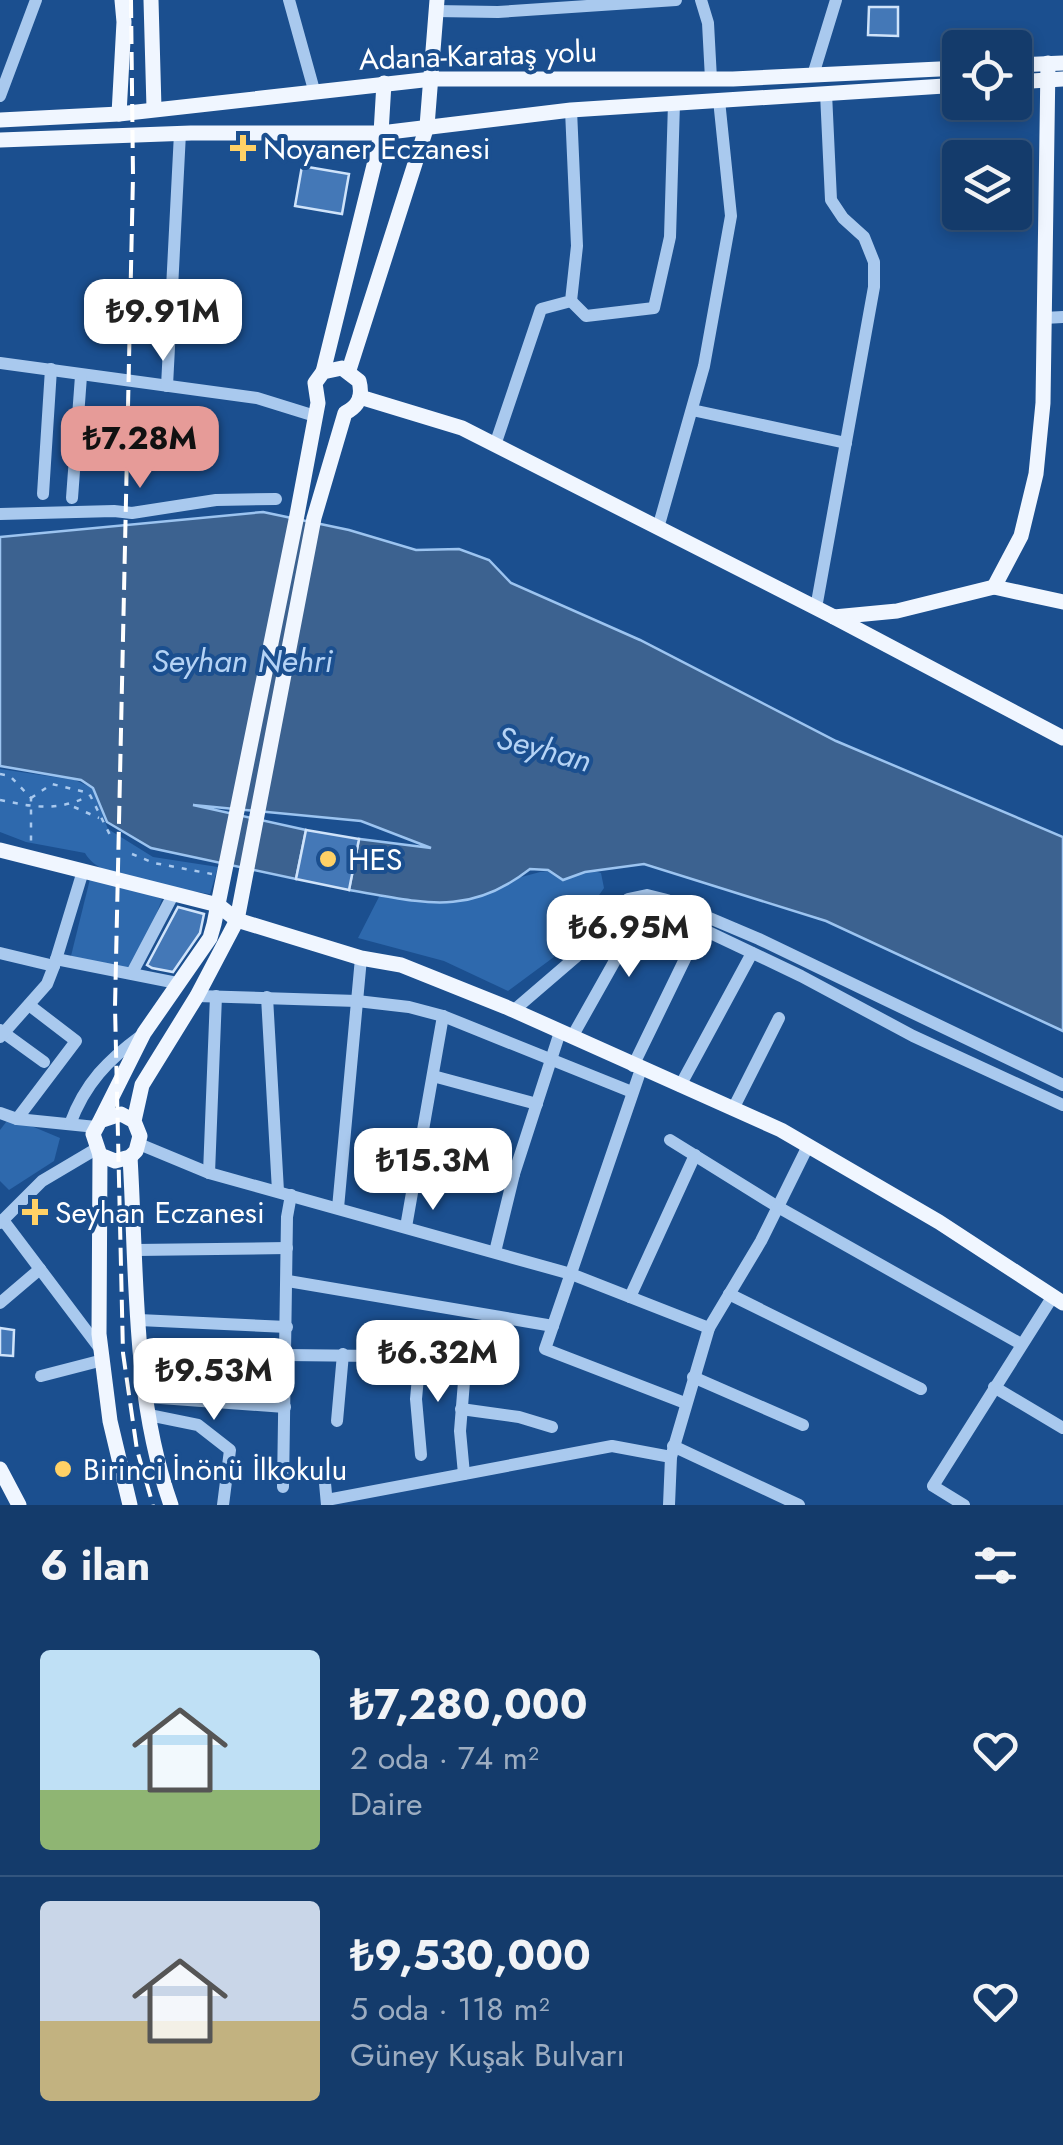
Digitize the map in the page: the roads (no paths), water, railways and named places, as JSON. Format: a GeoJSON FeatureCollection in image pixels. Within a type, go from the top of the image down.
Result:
{"type":"FeatureCollection","features":[{"type":"Feature","properties":{"kind":"main road"},"geometry":{"type":"LineString","coordinates":[[119,114],[122,0]]}},
{"type":"Feature","properties":{"kind":"main road"},"geometry":{"type":"LineString","coordinates":[[151,0],[154,108]]}},
{"type":"Feature","properties":{"kind":"main road"},"geometry":{"type":"LineString","coordinates":[[348,370],[427,126],[436,6]]}},
{"type":"Feature","properties":{"kind":"main road","name":"Adana-Karataş yolu"},"geometry":{"type":"LineString","coordinates":[[0,120],[119,114],[432,79],[711,79],[942,69]]}},
{"type":"Feature","properties":{"kind":"main road"},"geometry":{"type":"LineString","coordinates":[[994,587],[1020,536],[1036,474],[1043,403],[1056,71]]}},
{"type":"Feature","properties":{"kind":"main road"},"geometry":{"type":"LineString","coordinates":[[134,1121],[142,1084],[197,996],[237,920],[305,517],[316,410],[314,390],[323,372],[381,133],[384,83]]}},
{"type":"Feature","properties":{"kind":"main road","name":"Adana-Karataş yolu"},"geometry":{"type":"LineString","coordinates":[[0,140],[180,133],[381,133],[572,110],[942,86]]}},
{"type":"Feature","properties":{"kind":"main road"},"geometry":{"type":"LineString","coordinates":[[316,410],[346,413],[360,396],[359,381],[348,370],[336,367],[323,372]]}},
{"type":"Feature","properties":{"kind":"main road"},"geometry":{"type":"LineString","coordinates":[[360,396],[462,428],[1063,738]]}},
{"type":"Feature","properties":{"kind":"main road"},"geometry":{"type":"LineString","coordinates":[[130,1505],[110,1421],[102,1355],[98,1124],[144,1033],[210,938],[218,905],[220,870],[305,517],[346,413]]}},
{"type":"Feature","properties":{"kind":"main road"},"geometry":{"type":"LineString","coordinates":[[834,617],[897,612],[994,587],[1063,602]]}},
{"type":"Feature","properties":{"kind":"main road"},"geometry":{"type":"LineString","coordinates":[[0,850],[218,905],[237,920],[362,958],[402,964],[513,1011],[808,1146],[939,1222],[1058,1300]]}},
{"type":"Feature","properties":{"kind":"main road"},"geometry":{"type":"LineString","coordinates":[[98,1124],[121,1114],[138,1128],[135,1150],[139,1320],[149,1415],[170,1505]]}},
{"type":"Feature","properties":{"kind":"main road"},"geometry":{"type":"LineString","coordinates":[[98,1152],[115,1161],[135,1150]]}},
{"type":"Feature","properties":{"kind":"main road"},"geometry":{"type":"LineString","coordinates":[[0,1469],[12,1503]]}},
{"type":"Feature","properties":{"kind":"street"},"geometry":{"type":"LineString","coordinates":[[0,96],[36,0]]}},
{"type":"Feature","properties":{"kind":"street"},"geometry":{"type":"LineString","coordinates":[[289,0],[314,90]]}},
{"type":"Feature","properties":{"kind":"street"},"geometry":{"type":"LineString","coordinates":[[436,6],[676,0]]}},
{"type":"Feature","properties":{"kind":"street"},"geometry":{"type":"LineString","coordinates":[[701,0],[708,23],[711,79]]}},
{"type":"Feature","properties":{"kind":"street"},"geometry":{"type":"LineString","coordinates":[[813,75],[836,0]]}},
{"type":"Feature","properties":{"kind":"street"},"geometry":{"type":"LineString","coordinates":[[816,608],[874,287],[874,262],[864,237],[843,218],[831,200],[826,93]]}},
{"type":"Feature","properties":{"kind":"street"},"geometry":{"type":"LineString","coordinates":[[658,528],[704,366],[730,216],[719,100]]}},
{"type":"Feature","properties":{"kind":"street"},"geometry":{"type":"LineString","coordinates":[[571,301],[586,316],[654,308],[670,237],[674,103]]}},
{"type":"Feature","properties":{"kind":"street"},"geometry":{"type":"LineString","coordinates":[[571,301],[577,246],[572,110]]}},
{"type":"Feature","properties":{"kind":"street"},"geometry":{"type":"LineString","coordinates":[[168,386],[180,133]]}},
{"type":"Feature","properties":{"kind":"street"},"geometry":{"type":"LineString","coordinates":[[495,445],[541,309],[571,301]]}},
{"type":"Feature","properties":{"kind":"street"},"geometry":{"type":"LineString","coordinates":[[1044,318],[1063,317]]}},
{"type":"Feature","properties":{"kind":"street"},"geometry":{"type":"LineString","coordinates":[[0,363],[257,398],[316,410]]}},
{"type":"Feature","properties":{"kind":"street"},"geometry":{"type":"LineString","coordinates":[[43,494],[51,369]]}},
{"type":"Feature","properties":{"kind":"street"},"geometry":{"type":"LineString","coordinates":[[72,498],[80,376]]}},
{"type":"Feature","properties":{"kind":"street"},"geometry":{"type":"LineString","coordinates":[[692,410],[846,443]]}},
{"type":"Feature","properties":{"kind":"street"},"geometry":{"type":"LineString","coordinates":[[0,514],[114,510],[132,513],[216,500],[276,499]]}},
{"type":"Feature","properties":{"kind":"street"},"geometry":{"type":"LineString","coordinates":[[44,1062],[1,1033],[47,984],[82,870]]}},
{"type":"Feature","properties":{"kind":"street"},"geometry":{"type":"LineString","coordinates":[[132,973],[174,892]]}},
{"type":"Feature","properties":{"kind":"street"},"geometry":{"type":"LineString","coordinates":[[614,925],[628,899],[647,894],[667,900],[1063,1085]]}},
{"type":"Feature","properties":{"kind":"street"},"geometry":{"type":"LineString","coordinates":[[513,1011],[627,913],[644,906],[662,910],[752,952],[913,1036],[1063,1105]]}},
{"type":"Feature","properties":{"kind":"street"},"geometry":{"type":"LineString","coordinates":[[495,1252],[549,1060],[626,941],[614,925]]}},
{"type":"Feature","properties":{"kind":"street"},"geometry":{"type":"LineString","coordinates":[[685,1402],[545,1349],[632,1092],[636,1068],[700,928]]}},
{"type":"Feature","properties":{"kind":"street"},"geometry":{"type":"LineString","coordinates":[[0,952],[177,983]]}},
{"type":"Feature","properties":{"kind":"street"},"geometry":{"type":"LineString","coordinates":[[680,1086],[752,952]]}},
{"type":"Feature","properties":{"kind":"street"},"geometry":{"type":"LineString","coordinates":[[338,1208],[362,958]]}},
{"type":"Feature","properties":{"kind":"street"},"geometry":{"type":"LineString","coordinates":[[197,996],[357,1001],[410,1007],[443,1016],[632,1092]]}},
{"type":"Feature","properties":{"kind":"street"},"geometry":{"type":"LineString","coordinates":[[208,1173],[216,996]]}},
{"type":"Feature","properties":{"kind":"street"},"geometry":{"type":"LineString","coordinates":[[267,997],[288,1248],[283,1480],[324,1472],[327,1502],[612,1446],[672,1452],[799,1505]]}},
{"type":"Feature","properties":{"kind":"street"},"geometry":{"type":"LineString","coordinates":[[6,1119],[76,1041],[28,1005]]}},
{"type":"Feature","properties":{"kind":"street"},"geometry":{"type":"LineString","coordinates":[[406,1227],[443,1016]]}},
{"type":"Feature","properties":{"kind":"street"},"geometry":{"type":"LineString","coordinates":[[733,1109],[779,1018]]}},
{"type":"Feature","properties":{"kind":"street"},"geometry":{"type":"LineString","coordinates":[[70,1124],[78,1102],[110,1058],[144,1033]]}},
{"type":"Feature","properties":{"kind":"street"},"geometry":{"type":"LineString","coordinates":[[433,1076],[536,1104]]}},
{"type":"Feature","properties":{"kind":"street"},"geometry":{"type":"LineString","coordinates":[[6,1119],[98,1124]]}},
{"type":"Feature","properties":{"kind":"street"},"geometry":{"type":"LineString","coordinates":[[670,1140],[778,1207],[1022,1344]]}},
{"type":"Feature","properties":{"kind":"street"},"geometry":{"type":"LineString","coordinates":[[669,1505],[672,1452],[709,1328],[808,1146]]}},
{"type":"Feature","properties":{"kind":"street"},"geometry":{"type":"LineString","coordinates":[[135,1150],[571,1274],[709,1328]]}},
{"type":"Feature","properties":{"kind":"street"},"geometry":{"type":"LineString","coordinates":[[421,1151],[514,1174]]}},
{"type":"Feature","properties":{"kind":"street"},"geometry":{"type":"LineString","coordinates":[[41,1376],[102,1355],[2,1221],[42,1181],[98,1152]]}},
{"type":"Feature","properties":{"kind":"street"},"geometry":{"type":"LineString","coordinates":[[630,1296],[695,1155]]}},
{"type":"Feature","properties":{"kind":"street"},"geometry":{"type":"LineString","coordinates":[[136,1250],[288,1248]]}},
{"type":"Feature","properties":{"kind":"street"},"geometry":{"type":"LineString","coordinates":[[0,1303],[40,1269]]}},
{"type":"Feature","properties":{"kind":"street"},"geometry":{"type":"LineString","coordinates":[[288,1281],[553,1326]]}},
{"type":"Feature","properties":{"kind":"street"},"geometry":{"type":"LineString","coordinates":[[729,1294],[920,1389]]}},
{"type":"Feature","properties":{"kind":"street"},"geometry":{"type":"LineString","coordinates":[[964,1505],[933,1486],[1022,1344],[1058,1300]]}},
{"type":"Feature","properties":{"kind":"street"},"geometry":{"type":"LineString","coordinates":[[139,1320],[287,1328]]}},
{"type":"Feature","properties":{"kind":"street"},"geometry":{"type":"LineString","coordinates":[[336,1421],[342,1354]]}},
{"type":"Feature","properties":{"kind":"street"},"geometry":{"type":"LineString","coordinates":[[286,1355],[466,1357],[460,1431],[464,1474]]}},
{"type":"Feature","properties":{"kind":"street"},"geometry":{"type":"LineString","coordinates":[[420,1356],[416,1399],[421,1455]]}},
{"type":"Feature","properties":{"kind":"street"},"geometry":{"type":"LineString","coordinates":[[693,1377],[804,1425]]}},
{"type":"Feature","properties":{"kind":"street"},"geometry":{"type":"LineString","coordinates":[[994,1387],[1063,1428]]}},
{"type":"Feature","properties":{"kind":"street"},"geometry":{"type":"LineString","coordinates":[[146,1397],[285,1407]]}},
{"type":"Feature","properties":{"kind":"street"},"geometry":{"type":"LineString","coordinates":[[461,1409],[552,1426]]}},
{"type":"Feature","properties":{"kind":"street"},"geometry":{"type":"LineString","coordinates":[[149,1415],[198,1425],[230,1450],[223,1505]]}},
{"type":"Feature","properties":{"kind":"water"},"geometry":{"type":"Polygon","coordinates":[[[263,512],[349,530],[416,550],[459,549],[489,560],[511,583],[640,640],[836,741],[1063,837],[1063,1031],[826,921],[644,864],[585,872],[563,880],[548,870],[530,869],[485,895],[464,900],[399,899],[349,890],[359,839],[431,848],[361,821],[193,805],[306,830],[296,879],[151,848],[107,822],[93,788],[81,780],[0,766],[0,537],[263,512]]]}},
{"type":"Feature","properties":{"kind":"railway"},"geometry":{"type":"LineString","coordinates":[[131,0],[133,176],[115,1007],[123,1353],[137,1450],[153,1505]]}},
{"type":"Feature","properties":{"kind":"place","name":"Noyaner Eczanesi"},"geometry":{"type":"Point","coordinates":[243,148]}},
{"type":"Feature","properties":{"kind":"place","name":"HES"},"geometry":{"type":"Point","coordinates":[328,859]}},
{"type":"Feature","properties":{"kind":"place","name":"Seyhan Eczanesi"},"geometry":{"type":"Point","coordinates":[35,1212]}},
{"type":"Feature","properties":{"kind":"place","name":"Birinci İnönü İlkokulu"},"geometry":{"type":"Point","coordinates":[63,1469]}},
{"type":"Feature","properties":{"kind":"water label","name":"Seyhan Nehri"},"geometry":{"type":"Point","coordinates":[242,661]}},
{"type":"Feature","properties":{"kind":"water label","name":"Seyhan"},"geometry":{"type":"Point","coordinates":[544,749]}}]}
